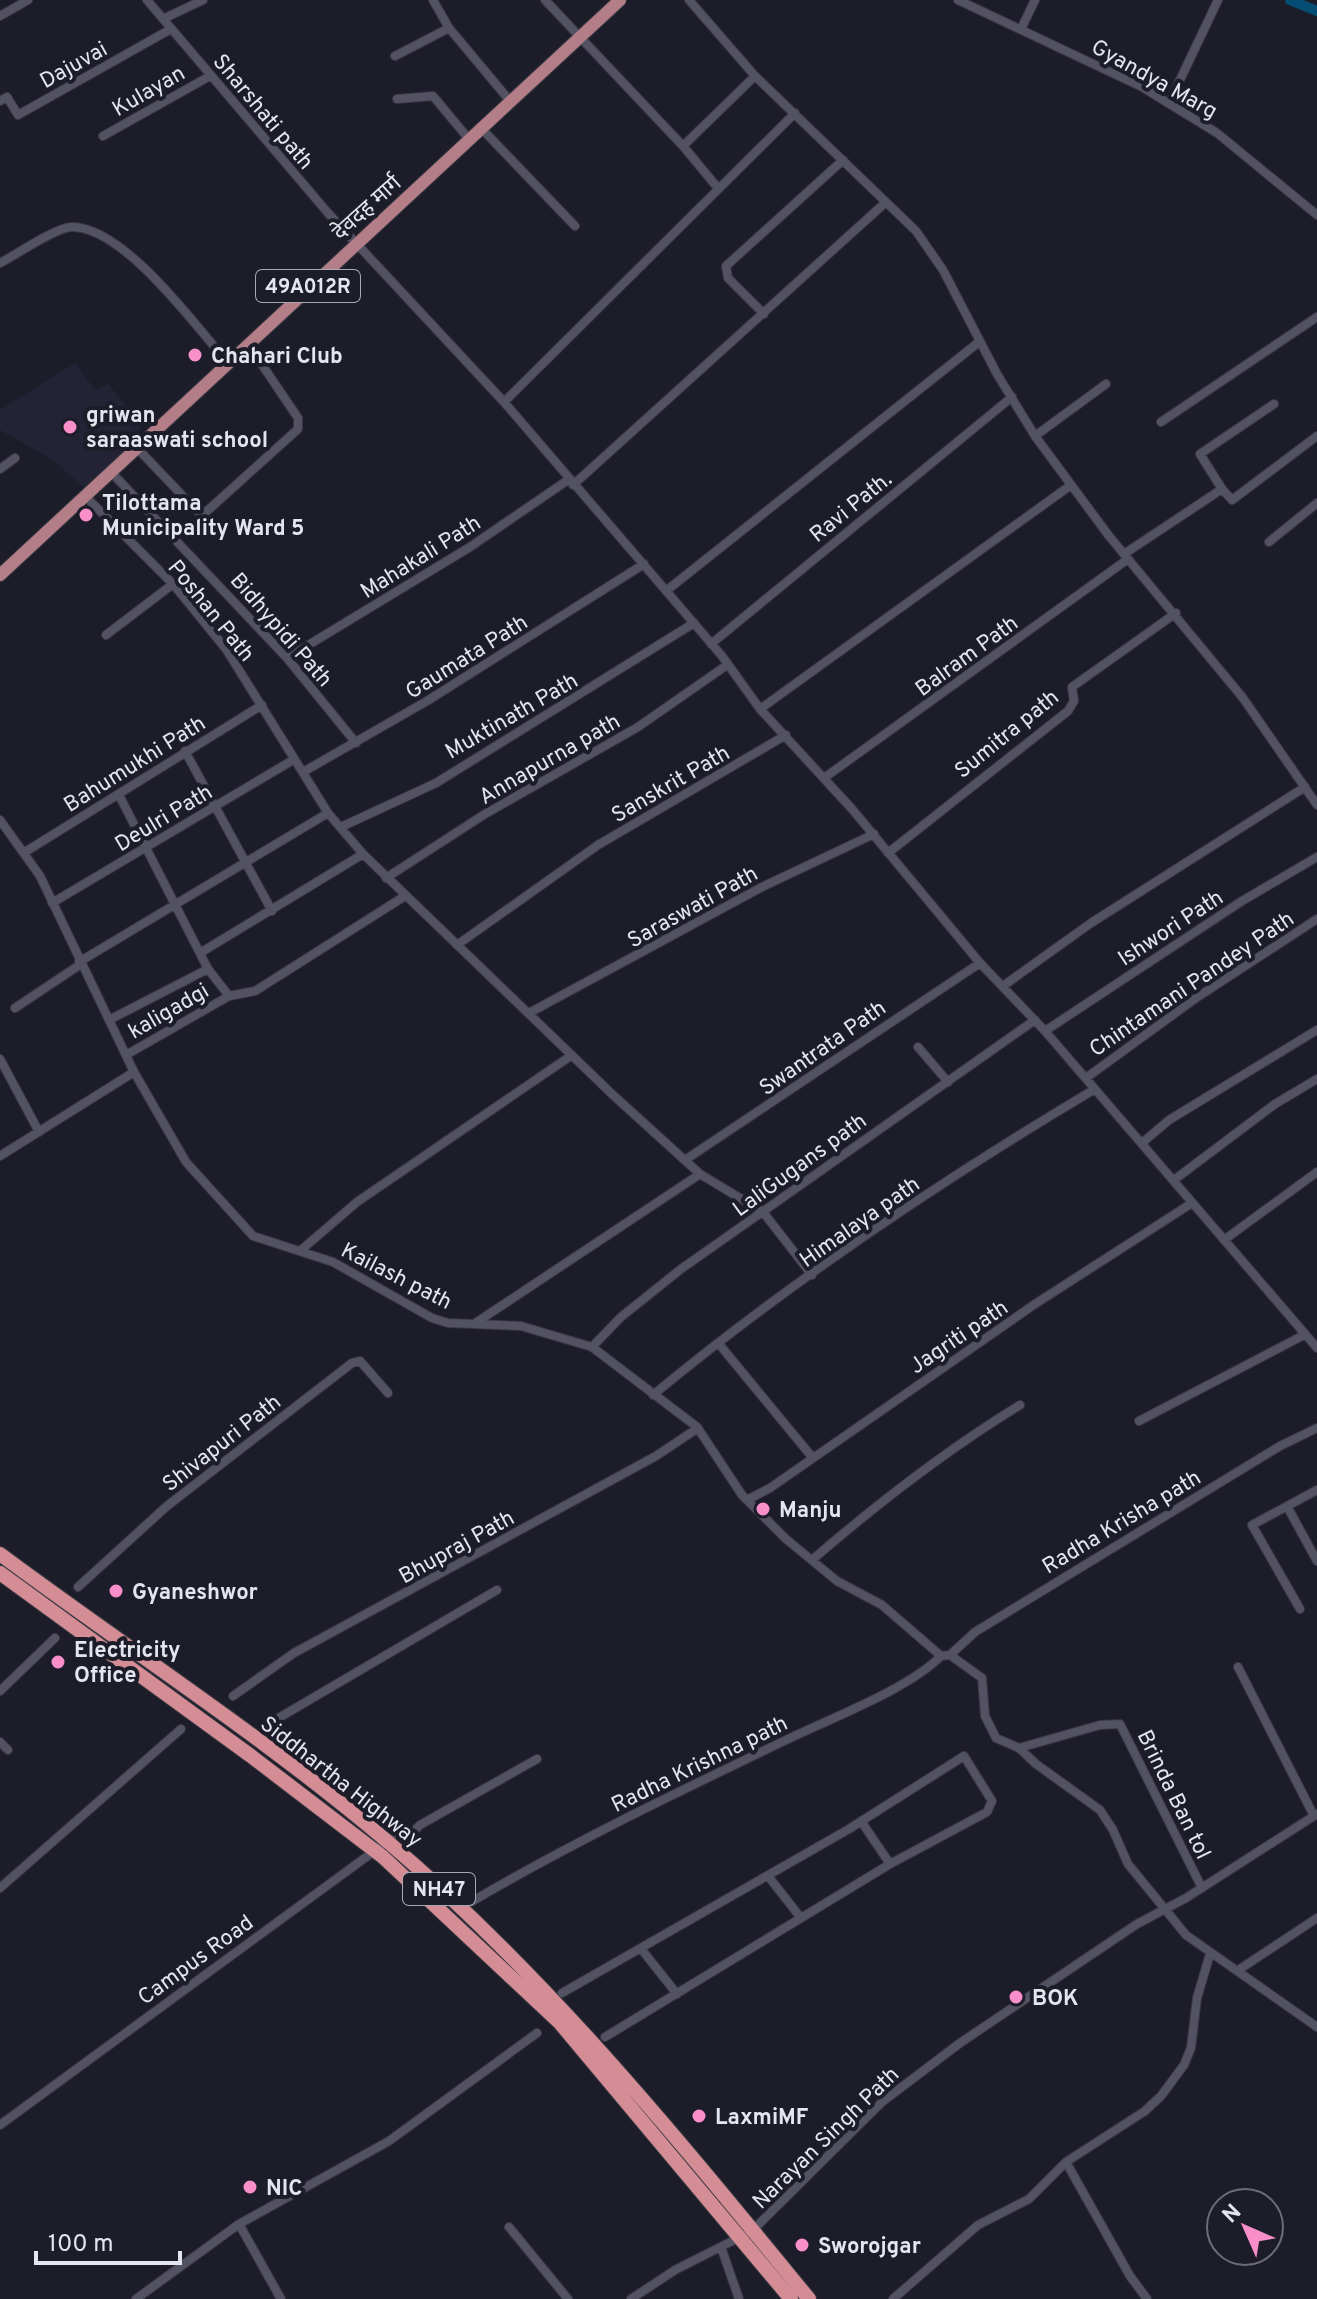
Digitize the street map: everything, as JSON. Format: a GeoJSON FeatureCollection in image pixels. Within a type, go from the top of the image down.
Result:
{"type":"FeatureCollection","features":[{"type":"Feature","properties":{"kind":"highway","name":"Siddhartha Highway"},"geometry":{"type":"LineString","coordinates":[[0,1554],[288,1762],[388,1841],[556,2003],[746,2234],[791,2299]]}},
{"type":"Feature","properties":{"kind":"highway","name":"Siddhartha Highway"},"geometry":{"type":"LineString","coordinates":[[0,1573],[375,1851],[560,2023],[746,2234],[809,2299]]}},
{"type":"Feature","properties":{"kind":"main road","name":"देवदह मार्ग"},"geometry":{"type":"LineString","coordinates":[[0,575],[620,0]]}},
{"type":"Feature","properties":{"kind":"street"},"geometry":{"type":"LineString","coordinates":[[0,16],[28,0]]}},
{"type":"Feature","properties":{"kind":"street","name":"Sharshati path"},"geometry":{"type":"LineString","coordinates":[[147,0],[319,203],[504,402],[694,623],[760,709],[874,834],[980,963],[1045,1031],[1317,1348]]}},
{"type":"Feature","properties":{"kind":"street"},"geometry":{"type":"LineString","coordinates":[[163,19],[203,0]]}},
{"type":"Feature","properties":{"kind":"street"},"geometry":{"type":"LineString","coordinates":[[433,0],[449,28],[510,101]]}},
{"type":"Feature","properties":{"kind":"street"},"geometry":{"type":"LineString","coordinates":[[545,0],[683,146],[717,187]]}},
{"type":"Feature","properties":{"kind":"street"},"geometry":{"type":"LineString","coordinates":[[689,0],[755,76],[886,202],[928,248],[1035,436],[1126,556],[1176,613],[1268,731],[1317,805]]}},
{"type":"Feature","properties":{"kind":"street","name":"Gyandya Marg"},"geometry":{"type":"LineString","coordinates":[[958,0],[1169,103],[1261,166],[1317,215]]}},
{"type":"Feature","properties":{"kind":"street"},"geometry":{"type":"LineString","coordinates":[[1021,29],[1035,0]]}},
{"type":"Feature","properties":{"kind":"street"},"geometry":{"type":"LineString","coordinates":[[1169,103],[1218,0]]}},
{"type":"Feature","properties":{"kind":"street"},"geometry":{"type":"LineString","coordinates":[[395,56],[449,28]]}},
{"type":"Feature","properties":{"kind":"street","name":"Dajuvai"},"geometry":{"type":"LineString","coordinates":[[0,101],[7,97],[18,115],[171,29]]}},
{"type":"Feature","properties":{"kind":"street","name":"Kulayan"},"geometry":{"type":"LineString","coordinates":[[103,136],[210,76]]}},
{"type":"Feature","properties":{"kind":"street"},"geometry":{"type":"LineString","coordinates":[[683,146],[755,76]]}},
{"type":"Feature","properties":{"kind":"street"},"geometry":{"type":"LineString","coordinates":[[397,99],[436,98],[468,138]]}},
{"type":"Feature","properties":{"kind":"street"},"geometry":{"type":"LineString","coordinates":[[504,402],[717,187],[795,113]]}},
{"type":"Feature","properties":{"kind":"street"},"geometry":{"type":"LineString","coordinates":[[480,127],[575,226]]}},
{"type":"Feature","properties":{"kind":"street"},"geometry":{"type":"LineString","coordinates":[[764,314],[728,278],[726,266],[843,160]]}},
{"type":"Feature","properties":{"kind":"street","name":"Mahakali Path"},"geometry":{"type":"LineString","coordinates":[[287,658],[571,482],[724,345],[764,314],[886,202]]}},
{"type":"Feature","properties":{"kind":"street"},"geometry":{"type":"LineString","coordinates":[[0,263],[66,228],[100,234],[129,252],[228,363]]}},
{"type":"Feature","properties":{"kind":"street"},"geometry":{"type":"LineString","coordinates":[[1161,422],[1317,317]]}},
{"type":"Feature","properties":{"kind":"street"},"geometry":{"type":"LineString","coordinates":[[666,591],[979,342]]}},
{"type":"Feature","properties":{"kind":"street"},"geometry":{"type":"LineString","coordinates":[[138,449],[197,511],[206,512],[298,429],[298,418],[248,344]]}},
{"type":"Feature","properties":{"kind":"street"},"geometry":{"type":"LineString","coordinates":[[1035,436],[1106,384]]}},
{"type":"Feature","properties":{"kind":"street","name":"Ravi Path."},"geometry":{"type":"LineString","coordinates":[[711,644],[1012,397]]}},
{"type":"Feature","properties":{"kind":"street"},"geometry":{"type":"LineString","coordinates":[[1274,404],[1200,454],[1232,500],[1317,436]]}},
{"type":"Feature","properties":{"kind":"street"},"geometry":{"type":"LineString","coordinates":[[0,469],[15,458]]}},
{"type":"Feature","properties":{"kind":"street","name":"Bidhypidi Path"},"geometry":{"type":"LineString","coordinates":[[111,472],[287,658],[356,743]]}},
{"type":"Feature","properties":{"kind":"street"},"geometry":{"type":"LineString","coordinates":[[760,709],[1071,485]]}},
{"type":"Feature","properties":{"kind":"street","name":"Balram Path"},"geometry":{"type":"LineString","coordinates":[[824,778],[1222,489]]}},
{"type":"Feature","properties":{"kind":"street","name":"Poshan Path"},"geometry":{"type":"LineString","coordinates":[[85,496],[173,584],[226,649],[328,813],[363,854],[700,1174],[763,1212]]}},
{"type":"Feature","properties":{"kind":"street"},"geometry":{"type":"LineString","coordinates":[[1269,542],[1317,503]]}},
{"type":"Feature","properties":{"kind":"street","name":"Gaumata Path"},"geometry":{"type":"LineString","coordinates":[[303,772],[356,743],[644,564]]}},
{"type":"Feature","properties":{"kind":"street"},"geometry":{"type":"LineString","coordinates":[[106,635],[173,584]]}},
{"type":"Feature","properties":{"kind":"street","name":"Sumitra path"},"geometry":{"type":"LineString","coordinates":[[888,853],[1068,711],[1074,701],[1072,687],[1176,613]]}},
{"type":"Feature","properties":{"kind":"street","name":"Muktinath Path"},"geometry":{"type":"LineString","coordinates":[[341,827],[436,783],[694,623]]}},
{"type":"Feature","properties":{"kind":"street","name":"Annapurna path"},"geometry":{"type":"LineString","coordinates":[[386,878],[485,814],[638,727],[727,665]]}},
{"type":"Feature","properties":{"kind":"street","name":"Bahumukhi Path"},"geometry":{"type":"LineString","coordinates":[[25,852],[262,705]]}},
{"type":"Feature","properties":{"kind":"street","name":"Sanskrit Path"},"geometry":{"type":"LineString","coordinates":[[457,945],[573,862],[786,735]]}},
{"type":"Feature","properties":{"kind":"street"},"geometry":{"type":"LineString","coordinates":[[185,751],[272,911]]}},
{"type":"Feature","properties":{"kind":"street","name":"Deulri Path"},"geometry":{"type":"LineString","coordinates":[[52,903],[293,760]]}},
{"type":"Feature","properties":{"kind":"street"},"geometry":{"type":"LineString","coordinates":[[1003,986],[1091,923],[1305,787]]}},
{"type":"Feature","properties":{"kind":"street"},"geometry":{"type":"LineString","coordinates":[[119,795],[208,969],[229,996]]}},
{"type":"Feature","properties":{"kind":"street"},"geometry":{"type":"LineString","coordinates":[[15,1008],[80,963],[328,813]]}},
{"type":"Feature","properties":{"kind":"street","name":"Kailash path"},"geometry":{"type":"LineString","coordinates":[[0,820],[25,852],[134,1072],[179,1154],[248,1232],[333,1262],[432,1318],[473,1325],[521,1326],[592,1347],[698,1428],[747,1500],[812,1560],[837,1581],[882,1605],[945,1655],[982,1678],[985,1716],[996,1738],[1019,1748],[1100,1810],[1128,1864],[1163,1910],[1210,1954],[1240,1969],[1317,2027]]}},
{"type":"Feature","properties":{"kind":"street","name":"Saraswati Path"},"geometry":{"type":"LineString","coordinates":[[529,1013],[762,887],[874,834]]}},
{"type":"Feature","properties":{"kind":"street"},"geometry":{"type":"LineString","coordinates":[[200,953],[363,854]]}},
{"type":"Feature","properties":{"kind":"street","name":"Ishwori Path"},"geometry":{"type":"LineString","coordinates":[[1045,1031],[1242,901],[1317,857]]}},
{"type":"Feature","properties":{"kind":"street","name":"kaligadgi"},"geometry":{"type":"LineString","coordinates":[[126,1055],[229,996],[255,991],[405,896]]}},
{"type":"Feature","properties":{"kind":"street","name":"Chintamani Pandey Path"},"geometry":{"type":"LineString","coordinates":[[1086,1078],[1196,998],[1317,919]]}},
{"type":"Feature","properties":{"kind":"street","name":"Swantrata Path"},"geometry":{"type":"LineString","coordinates":[[685,1160],[980,963]]}},
{"type":"Feature","properties":{"kind":"street"},"geometry":{"type":"LineString","coordinates":[[109,1020],[208,969]]}},
{"type":"Feature","properties":{"kind":"street","name":"LaliGugans path"},"geometry":{"type":"LineString","coordinates":[[592,1347],[638,1303],[862,1139],[1035,1020]]}},
{"type":"Feature","properties":{"kind":"street"},"geometry":{"type":"LineString","coordinates":[[1142,1143],[1169,1120],[1317,1030]]}},
{"type":"Feature","properties":{"kind":"street"},"geometry":{"type":"LineString","coordinates":[[918,1047],[948,1082]]}},
{"type":"Feature","properties":{"kind":"street"},"geometry":{"type":"LineString","coordinates":[[300,1251],[357,1202],[572,1055]]}},
{"type":"Feature","properties":{"kind":"street"},"geometry":{"type":"LineString","coordinates":[[0,1059],[39,1132]]}},
{"type":"Feature","properties":{"kind":"street"},"geometry":{"type":"LineString","coordinates":[[0,1156],[134,1072]]}},
{"type":"Feature","properties":{"kind":"street"},"geometry":{"type":"LineString","coordinates":[[1174,1180],[1275,1104],[1317,1079]]}},
{"type":"Feature","properties":{"kind":"street","name":"Himalaya path"},"geometry":{"type":"LineString","coordinates":[[653,1395],[812,1275],[968,1168],[1095,1089]]}},
{"type":"Feature","properties":{"kind":"street"},"geometry":{"type":"LineString","coordinates":[[1224,1240],[1317,1172]]}},
{"type":"Feature","properties":{"kind":"street"},"geometry":{"type":"LineString","coordinates":[[473,1325],[700,1174]]}},
{"type":"Feature","properties":{"kind":"street","name":"Jagriti path"},"geometry":{"type":"LineString","coordinates":[[747,1500],[1035,1304],[1192,1203]]}},
{"type":"Feature","properties":{"kind":"street"},"geometry":{"type":"LineString","coordinates":[[763,1212],[812,1275]]}},
{"type":"Feature","properties":{"kind":"street"},"geometry":{"type":"LineString","coordinates":[[1139,1421],[1304,1335]]}},
{"type":"Feature","properties":{"kind":"street"},"geometry":{"type":"LineString","coordinates":[[719,1344],[812,1457]]}},
{"type":"Feature","properties":{"kind":"street","name":"Shivapuri Path"},"geometry":{"type":"LineString","coordinates":[[78,1587],[167,1506],[352,1363],[360,1361],[388,1393]]}},
{"type":"Feature","properties":{"kind":"street"},"geometry":{"type":"LineString","coordinates":[[812,1560],[895,1489],[971,1434],[1020,1405]]}},
{"type":"Feature","properties":{"kind":"street","name":"Bhupraj Path"},"geometry":{"type":"LineString","coordinates":[[233,1696],[294,1653],[656,1456],[698,1428]]}},
{"type":"Feature","properties":{"kind":"street","name":"Radha Krisha path"},"geometry":{"type":"LineString","coordinates":[[945,1655],[975,1632],[1048,1586],[1280,1446],[1317,1428]]}},
{"type":"Feature","properties":{"kind":"street"},"geometry":{"type":"LineString","coordinates":[[1300,1609],[1252,1525],[1317,1490]]}},
{"type":"Feature","properties":{"kind":"street"},"geometry":{"type":"LineString","coordinates":[[1288,1508],[1317,1561]]}},
{"type":"Feature","properties":{"kind":"street"},"geometry":{"type":"LineString","coordinates":[[270,1723],[497,1590]]}},
{"type":"Feature","properties":{"kind":"street"},"geometry":{"type":"LineString","coordinates":[[1,1687],[55,1638]]}},
{"type":"Feature","properties":{"kind":"street","name":"Radha Krishna path"},"geometry":{"type":"LineString","coordinates":[[471,1902],[627,1818],[866,1702],[945,1655]]}},
{"type":"Feature","properties":{"kind":"street"},"geometry":{"type":"LineString","coordinates":[[1238,1667],[1316,1815]]}},
{"type":"Feature","properties":{"kind":"street","name":"Brinda Ban tol"},"geometry":{"type":"LineString","coordinates":[[1019,1748],[1100,1725],[1120,1724],[1202,1888]]}},
{"type":"Feature","properties":{"kind":"street"},"geometry":{"type":"LineString","coordinates":[[0,1888],[181,1729]]}},
{"type":"Feature","properties":{"kind":"street"},"geometry":{"type":"LineString","coordinates":[[0,1742],[8,1750]]}},
{"type":"Feature","properties":{"kind":"street"},"geometry":{"type":"LineString","coordinates":[[562,1993],[768,1876],[964,1756],[992,1801],[987,1812],[890,1864],[605,2037]]}},
{"type":"Feature","properties":{"kind":"street","name":"Campus Road"},"geometry":{"type":"LineString","coordinates":[[0,2125],[375,1851],[398,1830],[412,1833],[420,1825],[537,1759]]}},
{"type":"Feature","properties":{"kind":"street","name":"Narayan Singh Path"},"geometry":{"type":"LineString","coordinates":[[631,2299],[746,2234],[905,2083],[1113,1940],[1316,1815]]}},
{"type":"Feature","properties":{"kind":"street"},"geometry":{"type":"LineString","coordinates":[[861,1821],[890,1864]]}},
{"type":"Feature","properties":{"kind":"street"},"geometry":{"type":"LineString","coordinates":[[768,1876],[801,1918]]}},
{"type":"Feature","properties":{"kind":"street"},"geometry":{"type":"LineString","coordinates":[[1240,1969],[1317,1918]]}},
{"type":"Feature","properties":{"kind":"street"},"geometry":{"type":"LineString","coordinates":[[642,1950],[677,1994]]}},
{"type":"Feature","properties":{"kind":"street"},"geometry":{"type":"LineString","coordinates":[[893,2299],[978,2225],[1029,2199],[1066,2162],[1145,2111],[1184,2065],[1191,2048],[1197,1998],[1210,1954]]}},
{"type":"Feature","properties":{"kind":"street"},"geometry":{"type":"LineString","coordinates":[[136,2299],[239,2224],[389,2141],[537,2033]]}},
{"type":"Feature","properties":{"kind":"street"},"geometry":{"type":"LineString","coordinates":[[1066,2162],[1130,2276],[1147,2299]]}},
{"type":"Feature","properties":{"kind":"street"},"geometry":{"type":"LineString","coordinates":[[239,2224],[281,2299]]}},
{"type":"Feature","properties":{"kind":"street"},"geometry":{"type":"LineString","coordinates":[[509,2227],[568,2299]]}},
{"type":"Feature","properties":{"kind":"street"},"geometry":{"type":"LineString","coordinates":[[721,2247],[739,2299]]}},
{"type":"Feature","properties":{"kind":"shaded area","name":"griwan saraaswati school"},"geometry":{"type":"Polygon","coordinates":[[[75,363],[96,391],[108,384],[140,423],[139,439],[84,488],[52,459],[0,430],[0,410],[75,363]]]}},
{"type":"Feature","properties":{"kind":"waterway"},"geometry":{"type":"LineString","coordinates":[[1290,0],[1317,11]]}},
{"type":"Feature","properties":{"kind":"place","name":"Chahari Club"},"geometry":{"type":"Point","coordinates":[195,355]}},
{"type":"Feature","properties":{"kind":"place","name":"griwan saraaswati school"},"geometry":{"type":"Point","coordinates":[70,427]}},
{"type":"Feature","properties":{"kind":"place","name":"Tilottama Municipality Ward 5"},"geometry":{"type":"Point","coordinates":[86,515]}},
{"type":"Feature","properties":{"kind":"place","name":"Manju"},"geometry":{"type":"Point","coordinates":[763,1509]}},
{"type":"Feature","properties":{"kind":"place","name":"Gyaneshwor"},"geometry":{"type":"Point","coordinates":[116,1591]}},
{"type":"Feature","properties":{"kind":"place","name":"Electricity Office"},"geometry":{"type":"Point","coordinates":[58,1662]}},
{"type":"Feature","properties":{"kind":"place","name":"BOK"},"geometry":{"type":"Point","coordinates":[1016,1997]}},
{"type":"Feature","properties":{"kind":"place","name":"LaxmiMF"},"geometry":{"type":"Point","coordinates":[699,2116]}},
{"type":"Feature","properties":{"kind":"place","name":"NIC"},"geometry":{"type":"Point","coordinates":[250,2187]}},
{"type":"Feature","properties":{"kind":"place","name":"Sworojgar"},"geometry":{"type":"Point","coordinates":[802,2245]}}]}
